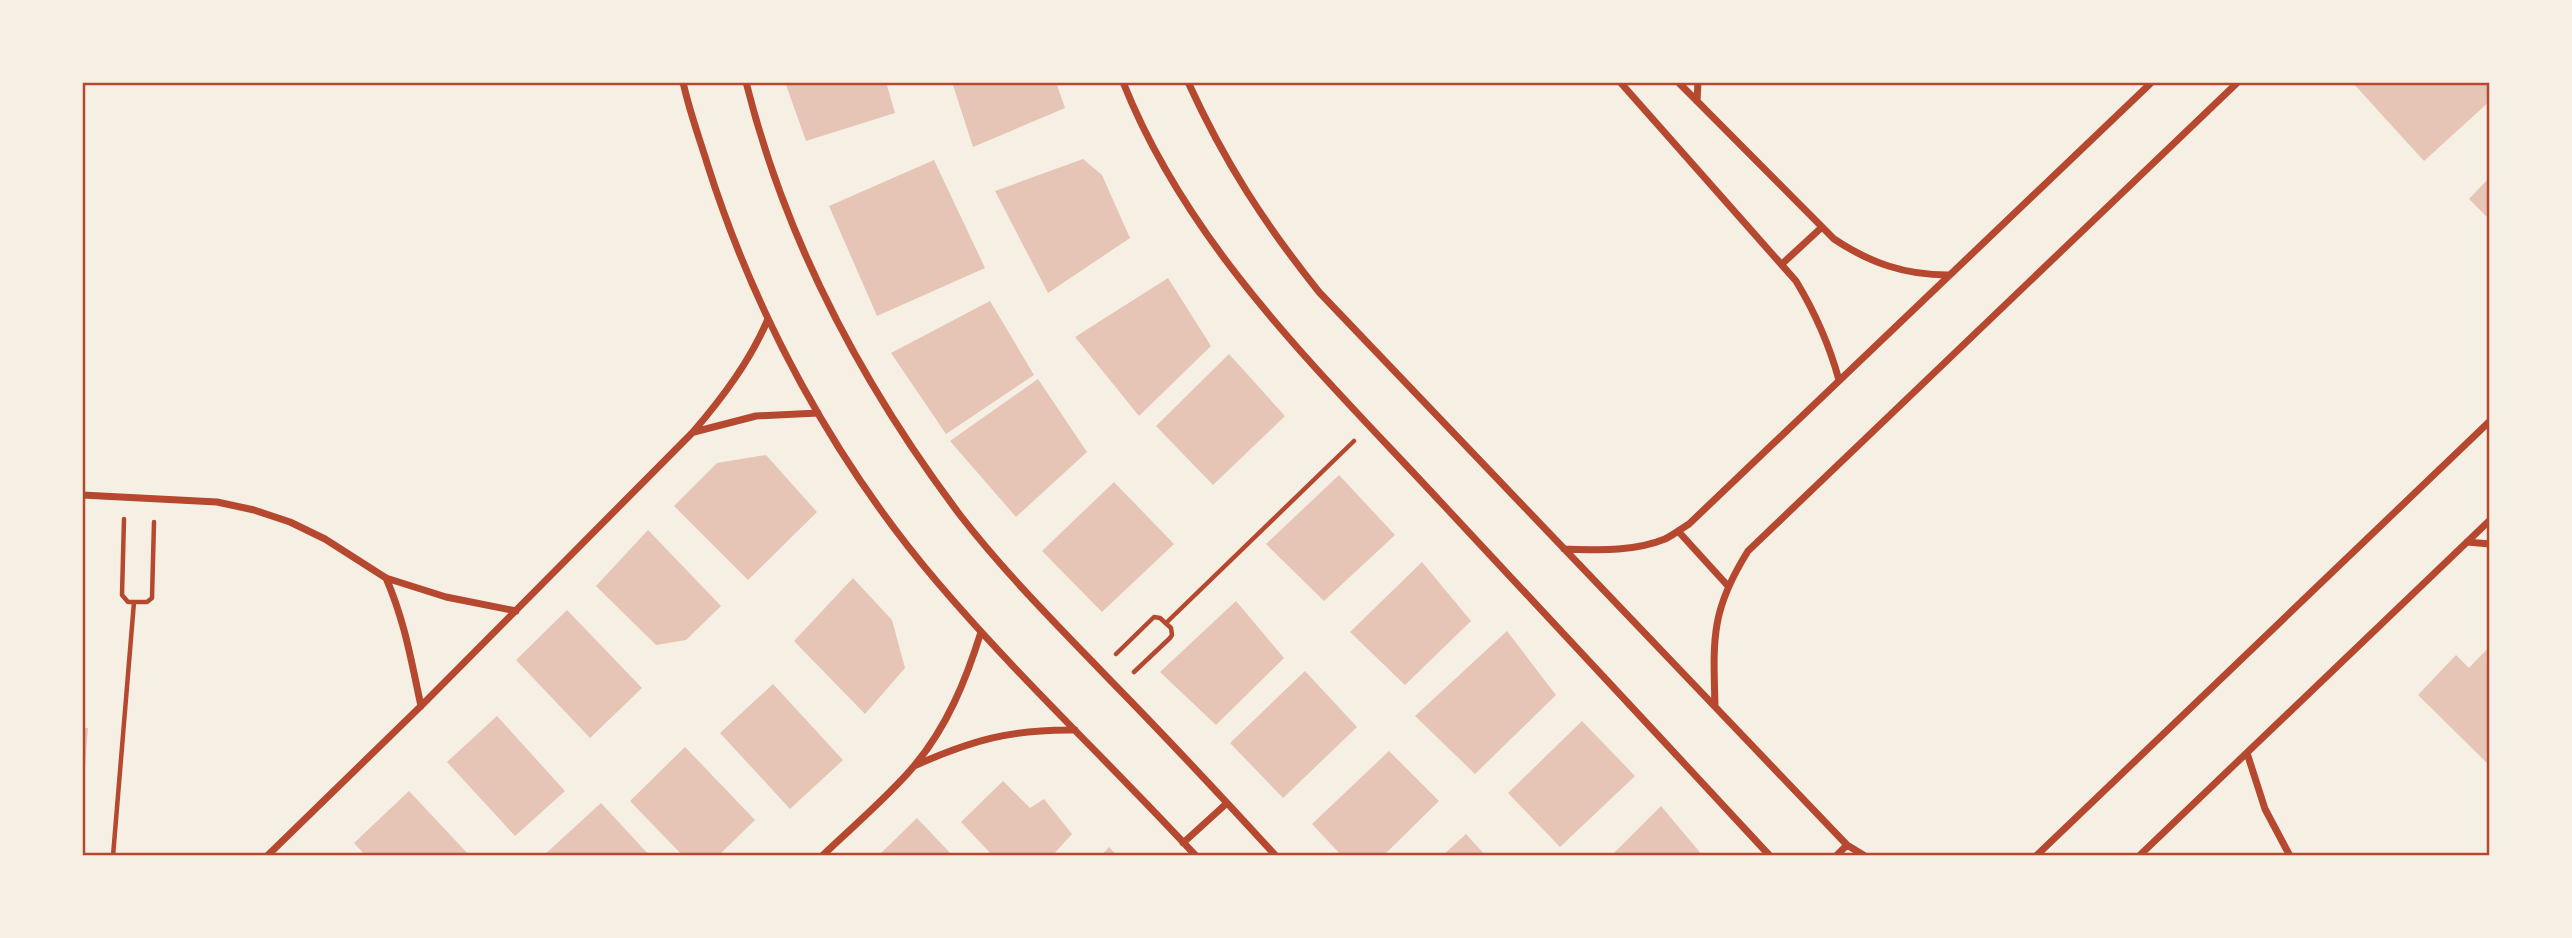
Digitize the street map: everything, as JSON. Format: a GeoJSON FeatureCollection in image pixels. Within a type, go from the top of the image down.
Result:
{"type":"FeatureCollection","features":[{"type":"Feature","properties":{"kind":"street"},"geometry":{"type":"LineString","coordinates":[[683,82],[722,209],[768,319],[818,413],[894,527],[981,632],[1196,856]]}},
{"type":"Feature","properties":{"kind":"street"},"geometry":{"type":"LineString","coordinates":[[746,82],[781,196],[817,281],[859,363],[908,441],[961,516],[1021,587],[1276,856]]}},
{"type":"Feature","properties":{"kind":"street"},"geometry":{"type":"LineString","coordinates":[[1124,82],[1136,114],[1166,170],[1199,225],[1236,277],[1370,426],[1770,856]]}},
{"type":"Feature","properties":{"kind":"street"},"geometry":{"type":"LineString","coordinates":[[1188,82],[1208,126],[1240,184],[1278,240],[1319,292],[1847,845],[1865,856]]}},
{"type":"Feature","properties":{"kind":"street"},"geometry":{"type":"LineString","coordinates":[[1620,82],[1782,264],[1816,313],[1830,346],[1839,380]]}},
{"type":"Feature","properties":{"kind":"street"},"geometry":{"type":"LineString","coordinates":[[1678,82],[1821,228],[1855,253],[1877,264],[1926,275],[1949,275]]}},
{"type":"Feature","properties":{"kind":"street"},"geometry":{"type":"LineString","coordinates":[[1697,101],[1698,82]]}},
{"type":"Feature","properties":{"kind":"street"},"geometry":{"type":"LineString","coordinates":[[1564,549],[1615,550],[1666,538],[1709,507],[2152,82]]}},
{"type":"Feature","properties":{"kind":"street"},"geometry":{"type":"LineString","coordinates":[[1715,706],[1714,632],[1728,586],[1748,551],[2238,82]]}},
{"type":"Feature","properties":{"kind":"street"},"geometry":{"type":"LineString","coordinates":[[1782,264],[1821,228]]}},
{"type":"Feature","properties":{"kind":"street"},"geometry":{"type":"LineString","coordinates":[[267,856],[421,706],[693,432],[716,405],[756,347],[768,319]]}},
{"type":"Feature","properties":{"kind":"street"},"geometry":{"type":"LineString","coordinates":[[693,432],[756,416],[818,413]]}},
{"type":"Feature","properties":{"kind":"street"},"geometry":{"type":"LineString","coordinates":[[2036,856],[2490,421]]}},
{"type":"Feature","properties":{"kind":"street"},"geometry":{"type":"LineString","coordinates":[[82,495],[217,502],[254,510],[290,522],[325,539],[386,578],[446,597],[516,611]]}},
{"type":"Feature","properties":{"kind":"street"},"geometry":{"type":"LineString","coordinates":[[2138,856],[2490,520]]}},
{"type":"Feature","properties":{"kind":"street"},"geometry":{"type":"LineString","coordinates":[[1678,531],[1728,586]]}},
{"type":"Feature","properties":{"kind":"street"},"geometry":{"type":"LineString","coordinates":[[2467,542],[2490,544]]}},
{"type":"Feature","properties":{"kind":"street"},"geometry":{"type":"LineString","coordinates":[[386,578],[407,636],[421,706]]}},
{"type":"Feature","properties":{"kind":"street"},"geometry":{"type":"LineString","coordinates":[[822,856],[914,766],[952,709],[969,671],[981,632]]}},
{"type":"Feature","properties":{"kind":"street"},"geometry":{"type":"LineString","coordinates":[[914,766],[952,749],[993,736],[1035,729],[1075,730]]}},
{"type":"Feature","properties":{"kind":"street"},"geometry":{"type":"LineString","coordinates":[[2247,753],[2265,809],[2290,856]]}},
{"type":"Feature","properties":{"kind":"street"},"geometry":{"type":"LineString","coordinates":[[1184,843],[1227,803]]}},
{"type":"Feature","properties":{"kind":"street"},"geometry":{"type":"LineString","coordinates":[[1836,856],[1847,845]]}},
{"type":"Feature","properties":{"kind":"path"},"geometry":{"type":"LineString","coordinates":[[1166,623],[1370,426]]}},
{"type":"Feature","properties":{"kind":"path"},"geometry":{"type":"LineString","coordinates":[[125,497],[122,595],[126,601],[134,602],[147,602],[152,598],[154,498]]}},
{"type":"Feature","properties":{"kind":"path"},"geometry":{"type":"LineString","coordinates":[[113,856],[134,602]]}},
{"type":"Feature","properties":{"kind":"path"},"geometry":{"type":"LineString","coordinates":[[1100,669],[1151,619],[1157,617],[1166,623],[1172,635],[1118,687]]}},
{"type":"Feature","properties":{"kind":"building"},"geometry":{"type":"Polygon","coordinates":[[[785,82],[886,82],[895,113],[806,141],[785,82]]]}},
{"type":"Feature","properties":{"kind":"building"},"geometry":{"type":"Polygon","coordinates":[[[952,82],[1056,82],[1065,108],[973,147],[952,82]]]}},
{"type":"Feature","properties":{"kind":"building"},"geometry":{"type":"Polygon","coordinates":[[[2352,82],[2490,82],[2490,101],[2424,161],[2352,82]]]}},
{"type":"Feature","properties":{"kind":"building"},"geometry":{"type":"Polygon","coordinates":[[[1083,159],[1102,175],[1130,238],[1048,293],[995,191],[1083,159]]]}},
{"type":"Feature","properties":{"kind":"building"},"geometry":{"type":"Polygon","coordinates":[[[934,160],[985,268],[877,316],[829,206],[934,160]]]}},
{"type":"Feature","properties":{"kind":"building"},"geometry":{"type":"Polygon","coordinates":[[[2490,177],[2490,220],[2469,199],[2490,177]]]}},
{"type":"Feature","properties":{"kind":"building"},"geometry":{"type":"Polygon","coordinates":[[[1168,278],[1211,346],[1139,416],[1075,337],[1168,278]]]}},
{"type":"Feature","properties":{"kind":"building"},"geometry":{"type":"Polygon","coordinates":[[[990,301],[1034,375],[946,434],[891,353],[990,301]]]}},
{"type":"Feature","properties":{"kind":"building"},"geometry":{"type":"Polygon","coordinates":[[[1229,354],[1285,416],[1213,485],[1156,426],[1229,354]]]}},
{"type":"Feature","properties":{"kind":"building"},"geometry":{"type":"Polygon","coordinates":[[[1038,379],[1087,452],[1016,517],[950,441],[1038,379]]]}},
{"type":"Feature","properties":{"kind":"building"},"geometry":{"type":"Polygon","coordinates":[[[766,455],[817,512],[748,580],[674,506],[717,463],[766,455]]]}},
{"type":"Feature","properties":{"kind":"building"},"geometry":{"type":"Polygon","coordinates":[[[1339,475],[1395,535],[1324,601],[1266,544],[1339,475]]]}},
{"type":"Feature","properties":{"kind":"building"},"geometry":{"type":"Polygon","coordinates":[[[1114,482],[1174,544],[1102,612],[1042,551],[1114,482]]]}},
{"type":"Feature","properties":{"kind":"building"},"geometry":{"type":"Polygon","coordinates":[[[648,530],[721,606],[686,640],[656,645],[596,586],[648,530]]]}},
{"type":"Feature","properties":{"kind":"building"},"geometry":{"type":"Polygon","coordinates":[[[1422,562],[1471,621],[1405,685],[1350,632],[1422,562]]]}},
{"type":"Feature","properties":{"kind":"building"},"geometry":{"type":"Polygon","coordinates":[[[853,578],[892,620],[905,668],[865,714],[794,641],[853,578]]]}},
{"type":"Feature","properties":{"kind":"building"},"geometry":{"type":"Polygon","coordinates":[[[1236,601],[1284,658],[1216,725],[1160,672],[1236,601]]]}},
{"type":"Feature","properties":{"kind":"building"},"geometry":{"type":"Polygon","coordinates":[[[567,610],[642,688],[590,738],[516,660],[567,610]]]}},
{"type":"Feature","properties":{"kind":"building"},"geometry":{"type":"Polygon","coordinates":[[[1507,631],[1556,695],[1475,774],[1415,716],[1507,631]]]}},
{"type":"Feature","properties":{"kind":"building"},"geometry":{"type":"Polygon","coordinates":[[[2490,646],[2490,760],[2487,763],[2418,695],[2456,655],[2469,668],[2490,646]]]}},
{"type":"Feature","properties":{"kind":"building"},"geometry":{"type":"Polygon","coordinates":[[[1305,671],[1357,727],[1283,798],[1230,743],[1305,671]]]}},
{"type":"Feature","properties":{"kind":"building"},"geometry":{"type":"Polygon","coordinates":[[[773,684],[843,760],[790,809],[720,733],[773,684]]]}},
{"type":"Feature","properties":{"kind":"building"},"geometry":{"type":"Polygon","coordinates":[[[497,716],[565,791],[515,836],[447,762],[497,716]]]}},
{"type":"Feature","properties":{"kind":"building"},"geometry":{"type":"Polygon","coordinates":[[[1582,721],[1635,776],[1560,847],[1508,793],[1582,721]]]}},
{"type":"Feature","properties":{"kind":"building"},"geometry":{"type":"Polygon","coordinates":[[[82,728],[88,728],[84,780],[82,780],[82,728]]]}},
{"type":"Feature","properties":{"kind":"building"},"geometry":{"type":"Polygon","coordinates":[[[685,747],[755,820],[718,856],[683,856],[630,801],[685,747]]]}},
{"type":"Feature","properties":{"kind":"building"},"geometry":{"type":"Polygon","coordinates":[[[1389,751],[1439,801],[1383,856],[1342,856],[1312,824],[1389,751]]]}},
{"type":"Feature","properties":{"kind":"building"},"geometry":{"type":"Polygon","coordinates":[[[1003,781],[1030,808],[1044,799],[1072,834],[1052,856],[993,856],[961,822],[1003,781]]]}},
{"type":"Feature","properties":{"kind":"building"},"geometry":{"type":"Polygon","coordinates":[[[409,791],[470,856],[366,856],[354,843],[409,791]]]}},
{"type":"Feature","properties":{"kind":"building"},"geometry":{"type":"Polygon","coordinates":[[[601,803],[650,856],[543,856],[601,803]]]}},
{"type":"Feature","properties":{"kind":"building"},"geometry":{"type":"Polygon","coordinates":[[[1661,806],[1703,856],[1611,856],[1661,806]]]}},
{"type":"Feature","properties":{"kind":"building"},"geometry":{"type":"Polygon","coordinates":[[[917,818],[953,856],[878,856],[917,818]]]}},
{"type":"Feature","properties":{"kind":"building"},"geometry":{"type":"Polygon","coordinates":[[[1466,834],[1486,856],[1442,856],[1466,834]]]}},
{"type":"Feature","properties":{"kind":"building"},"geometry":{"type":"Polygon","coordinates":[[[1109,847],[1118,856],[1101,856],[1109,847]]]}}]}
